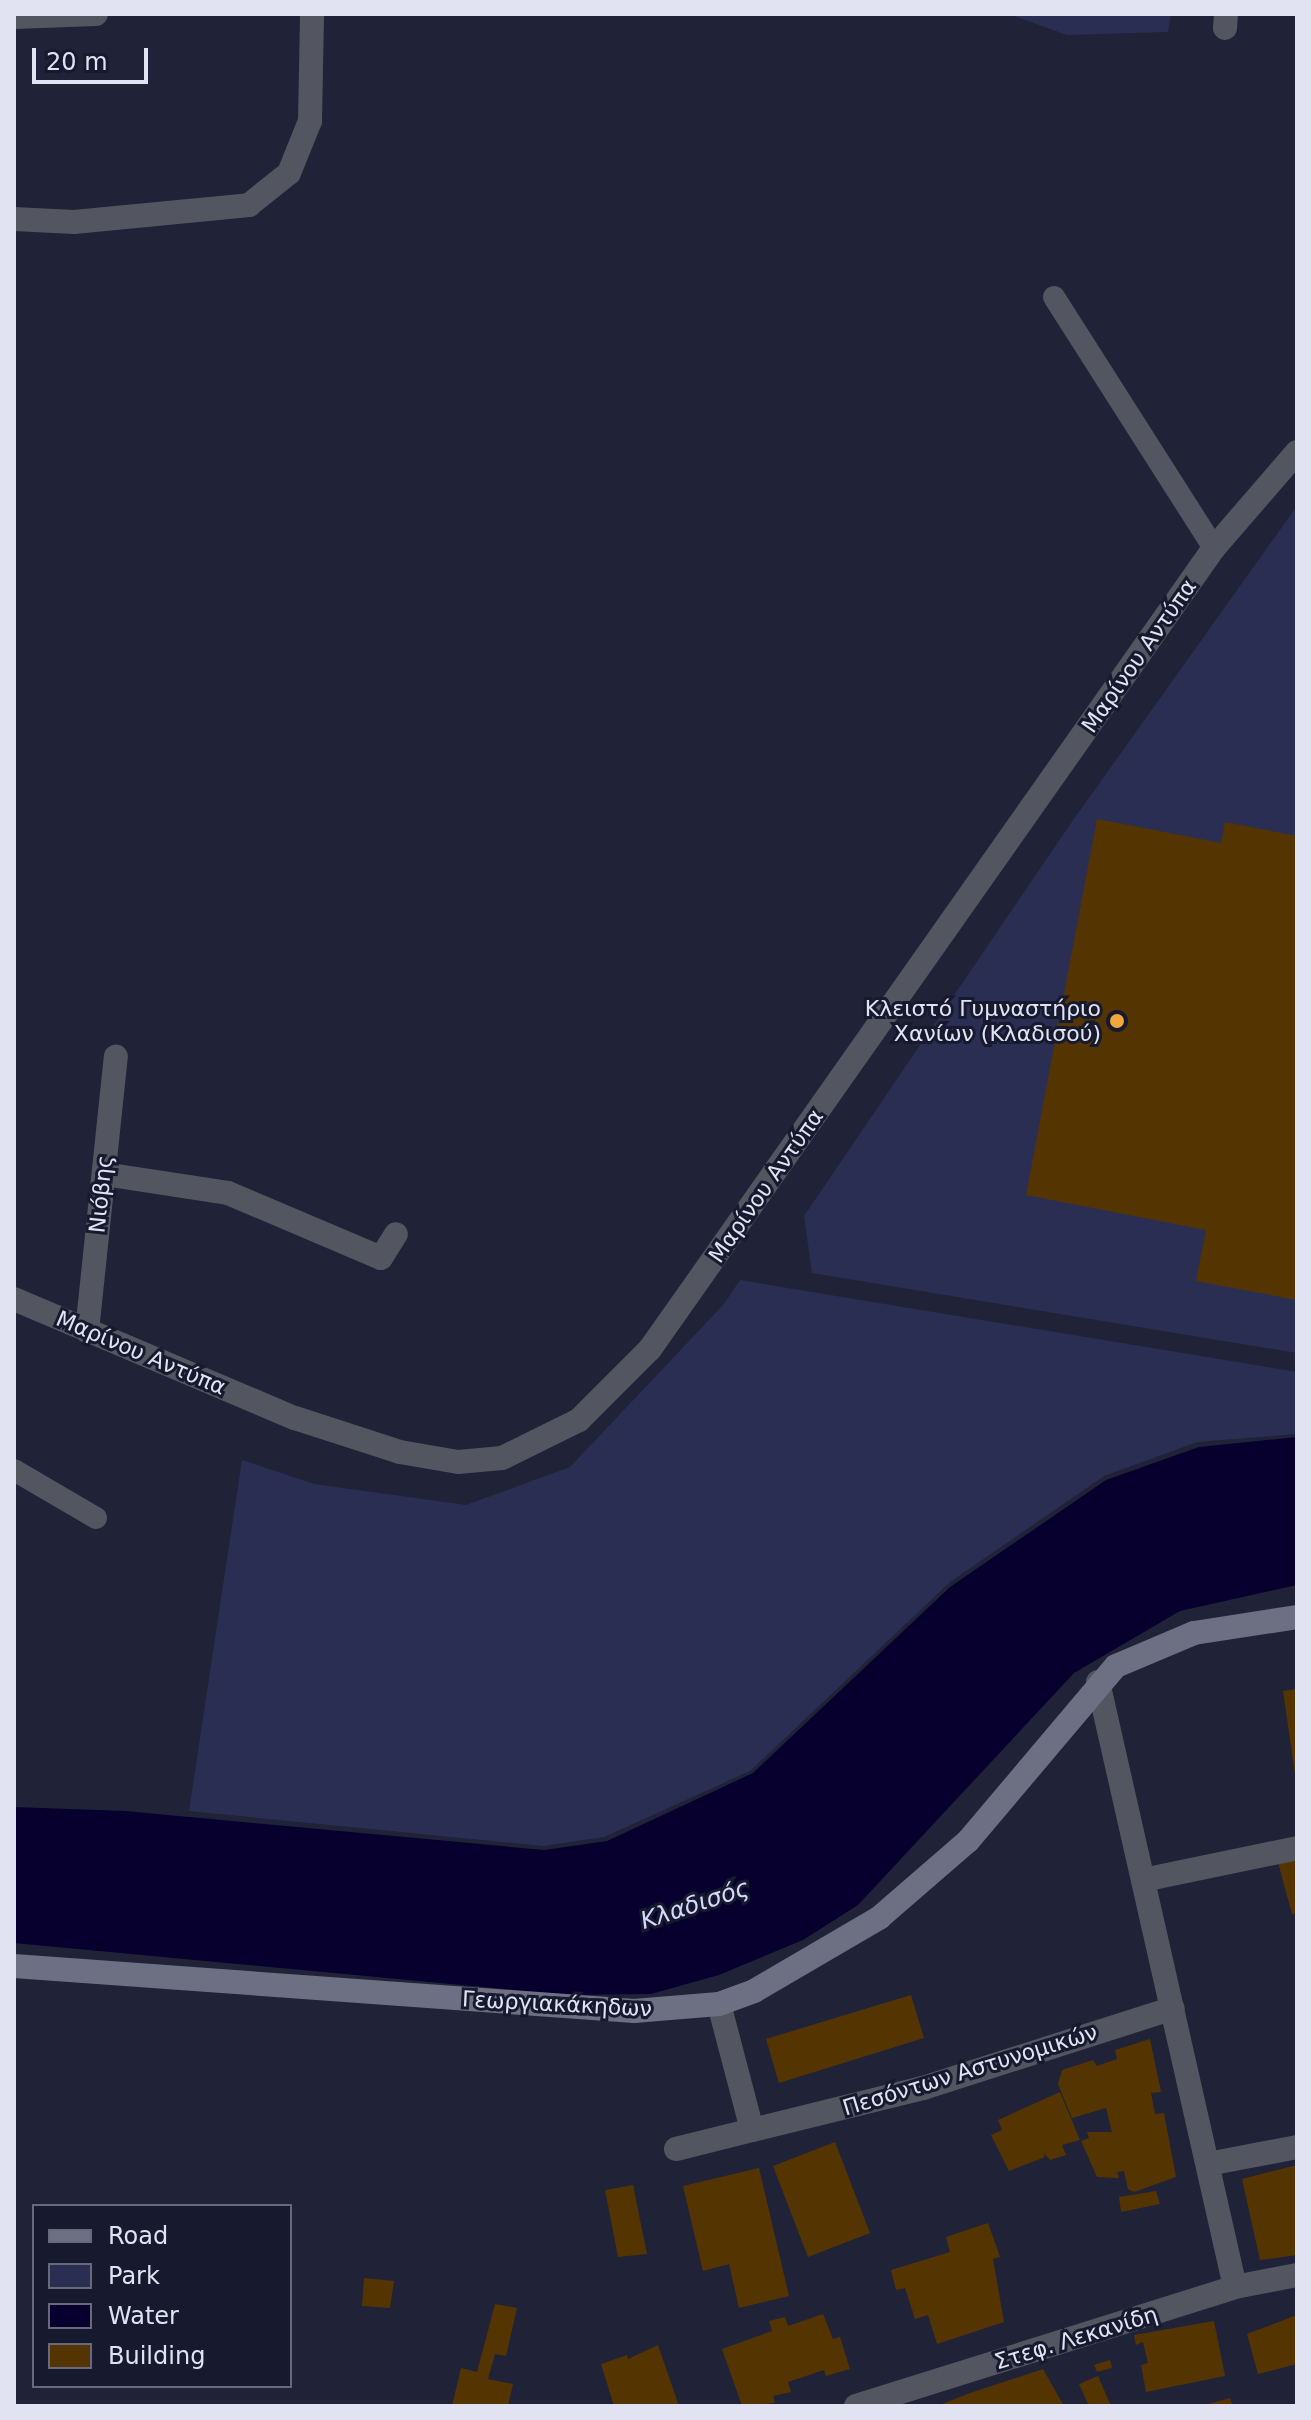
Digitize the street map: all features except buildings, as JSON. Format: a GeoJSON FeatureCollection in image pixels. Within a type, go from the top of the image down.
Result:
{"type":"FeatureCollection","features":[{"type":"Feature","properties":{"kind":"street"},"geometry":{"type":"LineString","coordinates":[[14,17],[96,14]]}},
{"type":"Feature","properties":{"kind":"street"},"geometry":{"type":"LineString","coordinates":[[14,219],[74,222],[249,205],[289,173],[310,121],[312,14]]}},
{"type":"Feature","properties":{"kind":"street","name":"Μαρίνου Αντύπα"},"geometry":{"type":"LineString","coordinates":[[14,1299],[295,1418],[429,1459],[502,1458],[579,1420],[628,1377],[669,1324],[1214,548],[1297,452]]}},
{"type":"Feature","properties":{"kind":"street","name":"Νιόβης"},"geometry":{"type":"LineString","coordinates":[[87,1331],[116,1057]]}},
{"type":"Feature","properties":{"kind":"street"},"geometry":{"type":"LineString","coordinates":[[104,1174],[228,1193],[381,1258],[396,1234]]}},
{"type":"Feature","properties":{"kind":"street","name":"Γεωργιακάκηδων"},"geometry":{"type":"LineString","coordinates":[[14,1966],[634,2011],[719,2004],[767,1984],[879,1918],[968,1841],[1098,1682],[1116,1666],[1194,1633],[1297,1617]]}},
{"type":"Feature","properties":{"kind":"street"},"geometry":{"type":"LineString","coordinates":[[1098,1682],[1235,2287]]}},
{"type":"Feature","properties":{"kind":"street"},"geometry":{"type":"LineString","coordinates":[[1143,1880],[1297,1848]]}},
{"type":"Feature","properties":{"kind":"street"},"geometry":{"type":"LineString","coordinates":[[719,2004],[752,2130]]}},
{"type":"Feature","properties":{"kind":"street","name":"Πεσόντων Αστυνομικών"},"geometry":{"type":"LineString","coordinates":[[676,2149],[923,2088],[1173,2008]]}},
{"type":"Feature","properties":{"kind":"street"},"geometry":{"type":"LineString","coordinates":[[1208,2164],[1297,2147]]}},
{"type":"Feature","properties":{"kind":"street","name":"Στεφ. Λεκανίδη"},"geometry":{"type":"LineString","coordinates":[[856,2406],[1235,2287],[1297,2275]]}},
{"type":"Feature","properties":{"kind":"lane"},"geometry":{"type":"LineString","coordinates":[[1054,297],[1214,548]]}},
{"type":"Feature","properties":{"kind":"lane"},"geometry":{"type":"LineString","coordinates":[[14,1470],[96,1518]]}},
{"type":"Feature","properties":{"kind":"green space"},"geometry":{"type":"Polygon","coordinates":[[[1008,14],[1171,14],[1168,32],[1067,35],[1008,14]]]}},
{"type":"Feature","properties":{"kind":"green space","name":"Κλειστό Γυμναστήριο Χανίων (Κλαδισού)"},"geometry":{"type":"Polygon","coordinates":[[[1297,506],[1297,1353],[812,1273],[804,1216],[1069,826],[1297,506]]]}},
{"type":"Feature","properties":{"kind":"green space"},"geometry":{"type":"Polygon","coordinates":[[[740,1280],[1297,1372],[1297,1434],[1197,1442],[1104,1476],[950,1582],[750,1771],[604,1837],[543,1846],[189,1811],[242,1460],[314,1484],[466,1505],[570,1467],[724,1304],[740,1280]]]}},
{"type":"Feature","properties":{"kind":"water","name":"Κλαδισός"},"geometry":{"type":"Polygon","coordinates":[[[1297,1437],[1297,1585],[1180,1611],[1074,1673],[858,1905],[803,1940],[719,1975],[651,1994],[568,1995],[14,1943],[14,1807],[126,1811],[544,1850],[607,1841],[753,1773],[950,1587],[1106,1480],[1199,1447],[1297,1437]]]}},
{"type":"Feature","properties":{"kind":"place","name":"Κλειστό Γυμναστήριο Χανίων (Κλαδισού)"},"geometry":{"type":"Point","coordinates":[1117,1021]}}]}
